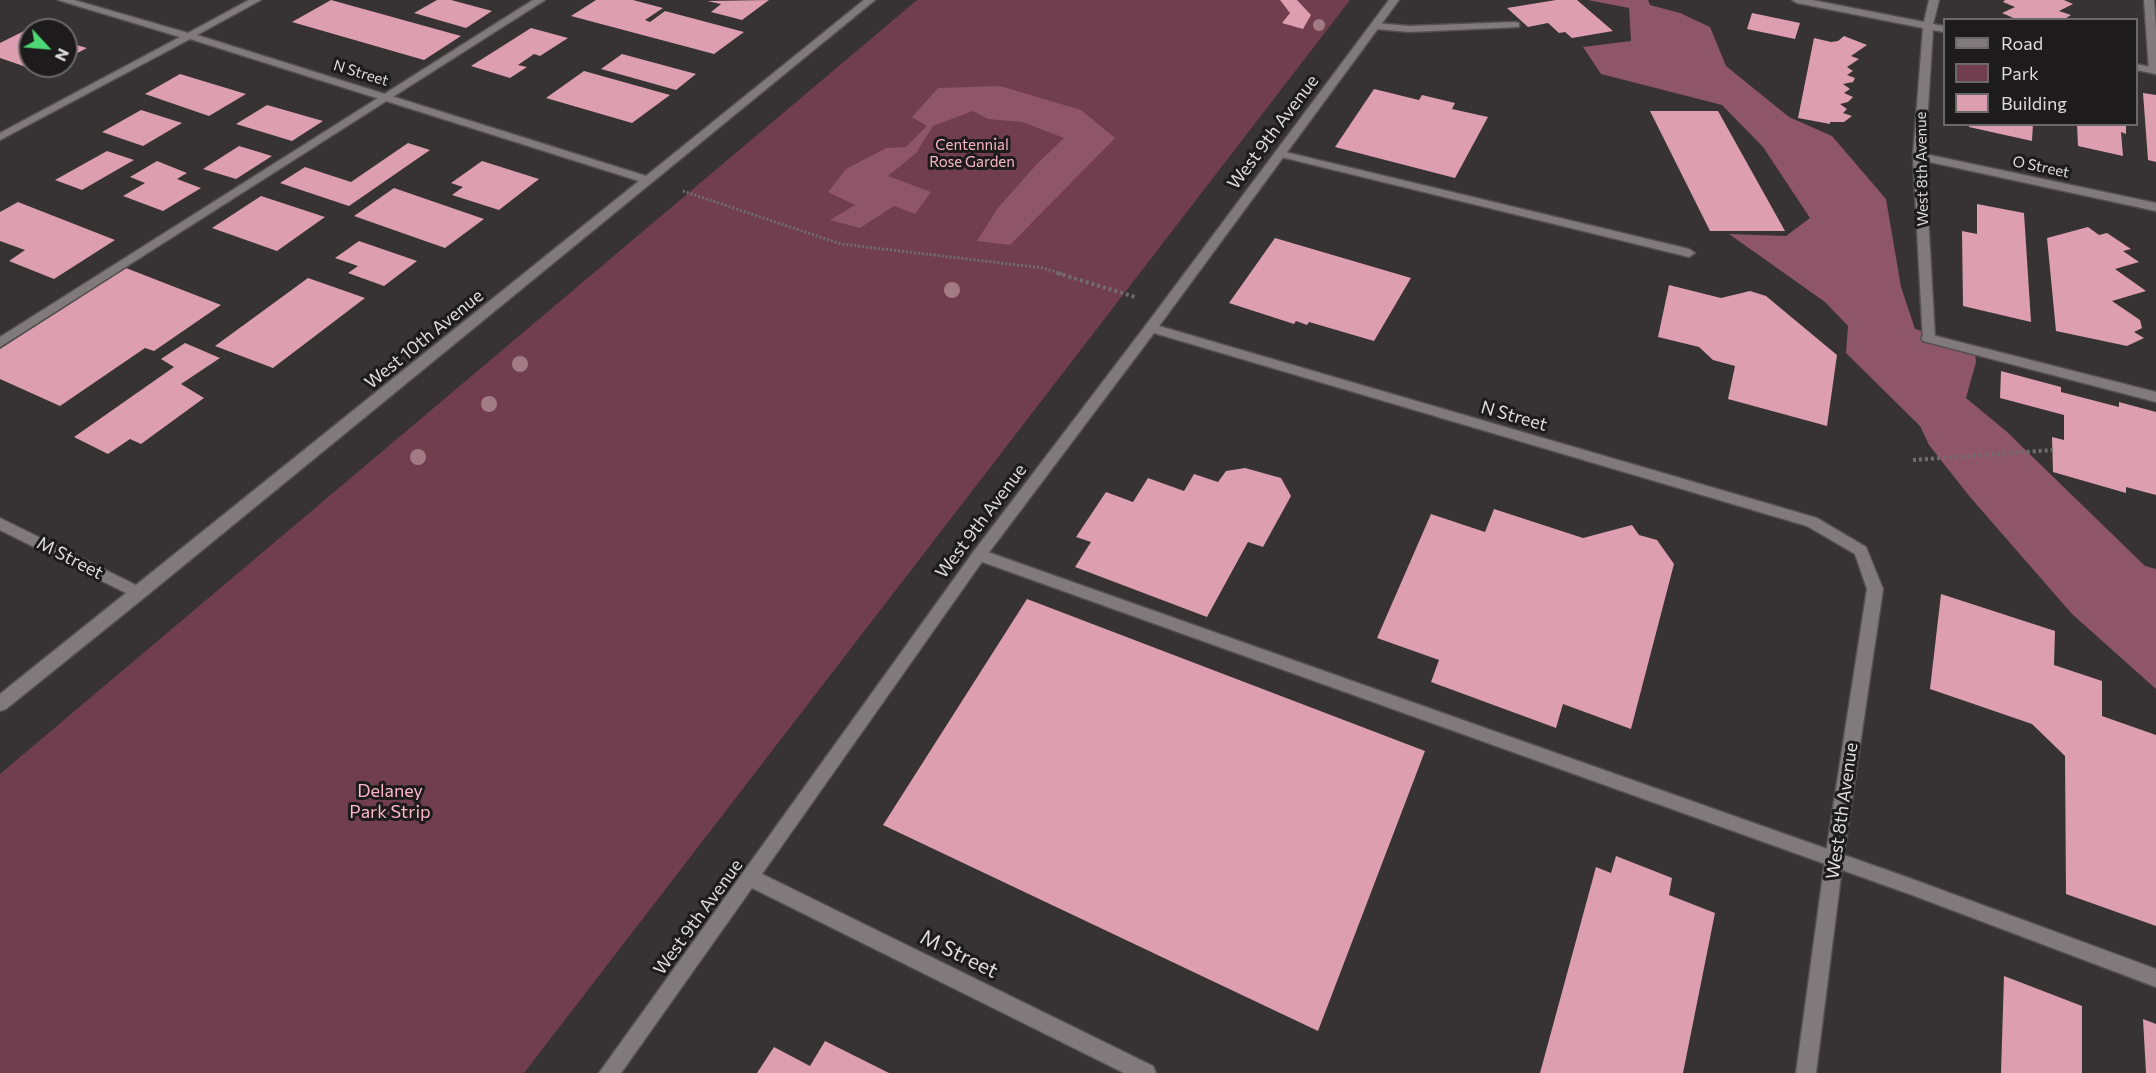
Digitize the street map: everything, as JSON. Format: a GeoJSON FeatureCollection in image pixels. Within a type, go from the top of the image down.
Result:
{"type":"FeatureCollection","features":[{"type":"Feature","properties":{"kind":"street","name":"N Street"},"geometry":{"type":"LineString","coordinates":[[63,0],[189,36],[648,180]]}},
{"type":"Feature","properties":{"kind":"street"},"geometry":{"type":"LineString","coordinates":[[0,137],[256,0]]}},
{"type":"Feature","properties":{"kind":"street"},"geometry":{"type":"LineString","coordinates":[[0,343],[540,0]]}},
{"type":"Feature","properties":{"kind":"street","name":"West 10th Avenue"},"geometry":{"type":"LineString","coordinates":[[0,704],[870,0]]}},
{"type":"Feature","properties":{"kind":"street","name":"West 9th Avenue"},"geometry":{"type":"LineString","coordinates":[[609,1073],[751,878],[979,555],[1377,26],[1394,0]]}},
{"type":"Feature","properties":{"kind":"street"},"geometry":{"type":"LineString","coordinates":[[1797,0],[1943,29]]}},
{"type":"Feature","properties":{"kind":"street","name":"West 8th Avenue"},"geometry":{"type":"LineString","coordinates":[[1934,0],[1928,25],[1922,86],[1919,156],[1928,338],[2156,397]]}},
{"type":"Feature","properties":{"kind":"street"},"geometry":{"type":"LineString","coordinates":[[2138,68],[2155,71],[2149,0]]}},
{"type":"Feature","properties":{"kind":"street"},"geometry":{"type":"LineString","coordinates":[[1377,26],[1409,29],[1515,25]]}},
{"type":"Feature","properties":{"kind":"street"},"geometry":{"type":"LineString","coordinates":[[1281,154],[1689,252]]}},
{"type":"Feature","properties":{"kind":"street","name":"O Street"},"geometry":{"type":"LineString","coordinates":[[1919,156],[2156,207]]}},
{"type":"Feature","properties":{"kind":"street","name":"N Street"},"geometry":{"type":"LineString","coordinates":[[1151,328],[1812,522],[1861,551]]}},
{"type":"Feature","properties":{"kind":"street","name":"M Street"},"geometry":{"type":"LineString","coordinates":[[0,524],[139,593]]}},
{"type":"Feature","properties":{"kind":"street","name":"West 8th Avenue"},"geometry":{"type":"LineString","coordinates":[[1806,1073],[1834,860],[1875,589],[1861,551]]}},
{"type":"Feature","properties":{"kind":"street"},"geometry":{"type":"LineString","coordinates":[[979,555],[1834,860],[2156,978]]}},
{"type":"Feature","properties":{"kind":"street","name":"M Street"},"geometry":{"type":"LineString","coordinates":[[751,878],[1146,1073]]}},
{"type":"Feature","properties":{"kind":"path"},"geometry":{"type":"LineString","coordinates":[[648,180],[841,244],[1043,268],[1124,294]]}},
{"type":"Feature","properties":{"kind":"path"},"geometry":{"type":"LineString","coordinates":[[1913,460],[2053,450]]}},
{"type":"Feature","properties":{"kind":"green space","name":"Delaney Park Strip"},"geometry":{"type":"Polygon","coordinates":[[[917,0],[1350,0],[524,1073],[0,1073],[0,774],[917,0]]]}},
{"type":"Feature","properties":{"kind":"shaded area"},"geometry":{"type":"Polygon","coordinates":[[[1588,0],[1648,0],[1650,5],[1680,13],[1710,27],[1726,66],[1789,117],[1832,136],[1886,199],[1901,287],[1915,329],[1974,346],[1976,362],[1966,398],[2006,431],[2145,566],[2156,569],[2156,689],[2072,614],[1970,497],[1929,445],[1920,426],[1846,353],[1848,326],[1825,302],[1729,234],[1786,236],[1810,218],[1763,147],[1722,105],[1601,74],[1583,47],[1631,41],[1629,8],[1588,0]]]}},
{"type":"Feature","properties":{"kind":"shaded area"},"geometry":{"type":"Polygon","coordinates":[[[1000,86],[1081,110],[1115,138],[1010,245],[977,241],[998,208],[1037,164],[1064,138],[1022,122],[988,119],[973,111],[933,126],[916,153],[888,176],[931,192],[915,214],[894,206],[860,228],[830,220],[855,205],[828,192],[846,169],[886,148],[906,147],[927,126],[912,117],[938,88],[1000,86]]]}},
{"type":"Feature","properties":{"kind":"building"},"geometry":{"type":"Polygon","coordinates":[[[331,0],[461,36],[424,60],[292,22],[331,0]]]}},
{"type":"Feature","properties":{"kind":"building"},"geometry":{"type":"Polygon","coordinates":[[[437,0],[451,0],[492,11],[466,28],[414,13],[437,0]]]}},
{"type":"Feature","properties":{"kind":"building"},"geometry":{"type":"Polygon","coordinates":[[[596,0],[633,0],[663,8],[645,20],[650,22],[665,11],[744,32],[714,54],[571,16],[596,0]]]}},
{"type":"Feature","properties":{"kind":"building"},"geometry":{"type":"Polygon","coordinates":[[[769,0],[742,20],[711,12],[721,4],[707,1],[769,0]]]}},
{"type":"Feature","properties":{"kind":"building"},"geometry":{"type":"Polygon","coordinates":[[[1280,0],[1297,0],[1311,15],[1303,29],[1282,23],[1290,13],[1280,0]]]}},
{"type":"Feature","properties":{"kind":"building"},"geometry":{"type":"Polygon","coordinates":[[[1556,0],[1577,0],[1613,31],[1572,38],[1565,32],[1559,33],[1548,23],[1528,27],[1507,8],[1556,0]]]}},
{"type":"Feature","properties":{"kind":"building"},"geometry":{"type":"Polygon","coordinates":[[[2005,0],[2064,0],[2073,4],[2059,11],[2071,15],[2066,18],[2013,18],[2002,13],[2015,7],[2003,2],[2005,0]]]}},
{"type":"Feature","properties":{"kind":"building"},"geometry":{"type":"Polygon","coordinates":[[[1752,13],[1800,23],[1795,39],[1747,29],[1752,13]]]}},
{"type":"Feature","properties":{"kind":"building"},"geometry":{"type":"Polygon","coordinates":[[[531,28],[568,38],[540,56],[534,54],[518,65],[527,67],[510,78],[471,66],[531,28]]]}},
{"type":"Feature","properties":{"kind":"building"},"geometry":{"type":"Polygon","coordinates":[[[18,34],[18,64],[0,58],[0,43],[18,34]]]}},
{"type":"Feature","properties":{"kind":"building"},"geometry":{"type":"Polygon","coordinates":[[[1844,36],[1867,45],[1851,56],[1859,59],[1847,67],[1853,71],[1847,75],[1855,78],[1853,82],[1843,84],[1850,89],[1844,93],[1853,97],[1848,102],[1840,104],[1847,109],[1843,113],[1852,116],[1844,122],[1830,122],[1830,124],[1798,118],[1814,38],[1831,42],[1838,41],[1844,36]]]}},
{"type":"Feature","properties":{"kind":"building"},"geometry":{"type":"Polygon","coordinates":[[[78,45],[87,48],[78,53],[78,45]]]}},
{"type":"Feature","properties":{"kind":"building"},"geometry":{"type":"Polygon","coordinates":[[[622,54],[696,74],[676,90],[601,69],[622,54]]]}},
{"type":"Feature","properties":{"kind":"building"},"geometry":{"type":"Polygon","coordinates":[[[584,71],[670,95],[632,123],[546,98],[584,71]]]}},
{"type":"Feature","properties":{"kind":"building"},"geometry":{"type":"Polygon","coordinates":[[[180,74],[246,94],[209,116],[145,94],[180,74]]]}},
{"type":"Feature","properties":{"kind":"building"},"geometry":{"type":"Polygon","coordinates":[[[1374,89],[1419,100],[1422,95],[1455,103],[1452,109],[1488,117],[1455,178],[1335,147],[1374,89]]]}},
{"type":"Feature","properties":{"kind":"building"},"geometry":{"type":"Polygon","coordinates":[[[2143,93],[2156,95],[2156,162],[2148,160],[2143,93]]]}},
{"type":"Feature","properties":{"kind":"building"},"geometry":{"type":"Polygon","coordinates":[[[267,105],[323,121],[292,141],[236,124],[267,105]]]}},
{"type":"Feature","properties":{"kind":"building"},"geometry":{"type":"Polygon","coordinates":[[[141,110],[182,123],[143,146],[102,132],[141,110]]]}},
{"type":"Feature","properties":{"kind":"building"},"geometry":{"type":"Polygon","coordinates":[[[1650,111],[1718,111],[1785,231],[1710,231],[1650,111]]]}},
{"type":"Feature","properties":{"kind":"building"},"geometry":{"type":"Polygon","coordinates":[[[2033,126],[2032,141],[1969,127],[2033,126]]]}},
{"type":"Feature","properties":{"kind":"building"},"geometry":{"type":"Polygon","coordinates":[[[2077,126],[2126,126],[2126,134],[2121,132],[2123,156],[2078,146],[2077,126]]]}},
{"type":"Feature","properties":{"kind":"building"},"geometry":{"type":"Polygon","coordinates":[[[408,143],[430,150],[349,206],[280,183],[305,167],[351,182],[408,143]]]}},
{"type":"Feature","properties":{"kind":"building"},"geometry":{"type":"Polygon","coordinates":[[[239,146],[272,156],[236,179],[203,169],[239,146]]]}},
{"type":"Feature","properties":{"kind":"building"},"geometry":{"type":"Polygon","coordinates":[[[107,151],[134,160],[82,190],[55,180],[107,151]]]}},
{"type":"Feature","properties":{"kind":"building"},"geometry":{"type":"Polygon","coordinates":[[[157,161],[187,173],[177,179],[201,188],[163,211],[123,196],[145,183],[130,177],[157,161]]]}},
{"type":"Feature","properties":{"kind":"building"},"geometry":{"type":"Polygon","coordinates":[[[482,161],[539,179],[499,210],[452,195],[463,187],[451,183],[482,161]]]}},
{"type":"Feature","properties":{"kind":"building"},"geometry":{"type":"Polygon","coordinates":[[[394,188],[484,219],[445,248],[354,216],[394,188]]]}},
{"type":"Feature","properties":{"kind":"building"},"geometry":{"type":"Polygon","coordinates":[[[261,196],[325,217],[277,251],[212,228],[261,196]]]}},
{"type":"Feature","properties":{"kind":"building"},"geometry":{"type":"Polygon","coordinates":[[[18,202],[115,240],[54,279],[9,261],[25,250],[0,241],[0,212],[18,202]]]}},
{"type":"Feature","properties":{"kind":"building"},"geometry":{"type":"Polygon","coordinates":[[[1977,204],[2024,213],[2031,322],[1963,306],[1962,231],[1977,234],[1977,204]]]}},
{"type":"Feature","properties":{"kind":"building"},"geometry":{"type":"Polygon","coordinates":[[[2088,227],[2099,235],[2107,233],[2131,249],[2123,251],[2139,262],[2115,269],[2146,291],[2112,301],[2140,320],[2142,328],[2134,332],[2144,338],[2127,346],[2056,331],[2047,238],[2088,227]]]}},
{"type":"Feature","properties":{"kind":"building"},"geometry":{"type":"Polygon","coordinates":[[[1275,238],[1411,278],[1374,341],[1309,322],[1307,325],[1296,321],[1294,324],[1229,303],[1275,238]]]}},
{"type":"Feature","properties":{"kind":"building"},"geometry":{"type":"Polygon","coordinates":[[[359,241],[417,261],[384,286],[348,273],[358,266],[335,258],[359,241]]]}},
{"type":"Feature","properties":{"kind":"building"},"geometry":{"type":"Polygon","coordinates":[[[126,268],[221,305],[154,351],[145,348],[60,406],[0,379],[0,349],[126,268]]]}},
{"type":"Feature","properties":{"kind":"building"},"geometry":{"type":"Polygon","coordinates":[[[308,278],[365,298],[273,368],[215,346],[308,278]]]}},
{"type":"Feature","properties":{"kind":"building"},"geometry":{"type":"Polygon","coordinates":[[[1669,285],[1721,298],[1750,291],[1766,296],[1837,355],[1827,426],[1728,399],[1735,366],[1713,360],[1699,347],[1658,337],[1669,285]]]}},
{"type":"Feature","properties":{"kind":"building"},"geometry":{"type":"Polygon","coordinates":[[[185,343],[220,358],[181,384],[204,398],[141,444],[130,439],[108,454],[74,437],[174,367],[161,359],[185,343]]]}},
{"type":"Feature","properties":{"kind":"building"},"geometry":{"type":"Polygon","coordinates":[[[2001,371],[2061,387],[2061,392],[2119,407],[2119,402],[2156,412],[2156,495],[2126,487],[2126,493],[2053,472],[2052,437],[2064,440],[2064,415],[2000,398],[2001,371]]]}},
{"type":"Feature","properties":{"kind":"building"},"geometry":{"type":"Polygon","coordinates":[[[1245,468],[1281,478],[1291,496],[1263,547],[1248,542],[1207,617],[1075,567],[1091,542],[1076,537],[1106,492],[1133,502],[1148,478],[1184,491],[1194,474],[1218,482],[1226,471],[1245,468]]]}},
{"type":"Feature","properties":{"kind":"building"},"geometry":{"type":"Polygon","coordinates":[[[1494,509],[1583,538],[1632,525],[1639,535],[1657,540],[1674,564],[1631,729],[1563,704],[1556,728],[1431,682],[1439,660],[1377,638],[1431,514],[1485,532],[1494,509]]]}},
{"type":"Feature","properties":{"kind":"building"},"geometry":{"type":"Polygon","coordinates":[[[1941,594],[2055,631],[2054,665],[2102,681],[2102,716],[2156,735],[2156,926],[2066,894],[2065,756],[2032,724],[1930,689],[1941,594]]]}},
{"type":"Feature","properties":{"kind":"building"},"geometry":{"type":"Polygon","coordinates":[[[1027,599],[1425,751],[1318,1031],[883,825],[1027,599]]]}},
{"type":"Feature","properties":{"kind":"building"},"geometry":{"type":"Polygon","coordinates":[[[1616,856],[1672,878],[1669,895],[1715,913],[1683,1073],[1540,1073],[1596,867],[1611,873],[1616,856]]]}},
{"type":"Feature","properties":{"kind":"building"},"geometry":{"type":"Polygon","coordinates":[[[2004,976],[2082,1006],[2082,1073],[2001,1073],[2004,976]]]}},
{"type":"Feature","properties":{"kind":"building"},"geometry":{"type":"Polygon","coordinates":[[[2143,1019],[2156,1024],[2156,1073],[2146,1073],[2143,1019]]]}},
{"type":"Feature","properties":{"kind":"building"},"geometry":{"type":"Polygon","coordinates":[[[825,1041],[889,1073],[757,1073],[774,1047],[810,1066],[825,1041]]]}},
{"type":"Feature","properties":{"kind":"park label","name":"Centennial Rose Garden"},"geometry":{"type":"Point","coordinates":[972,154]}}]}
